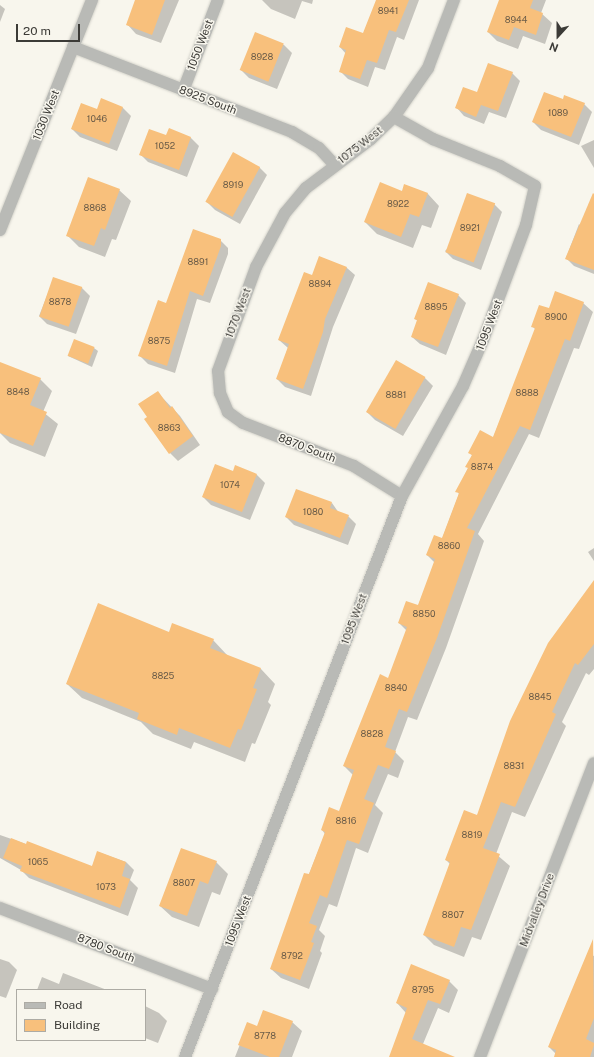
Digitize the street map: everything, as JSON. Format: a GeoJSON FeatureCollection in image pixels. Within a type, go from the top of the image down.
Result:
{"type":"FeatureCollection","features":[{"type":"Feature","properties":{"kind":"street","name":"1030 West"},"geometry":{"type":"LineString","coordinates":[[0,230],[92,0]]}},
{"type":"Feature","properties":{"kind":"street","name":"1050 West"},"geometry":{"type":"LineString","coordinates":[[183,90],[218,0]]}},
{"type":"Feature","properties":{"kind":"street","name":"1075 West"},"geometry":{"type":"LineString","coordinates":[[271,237],[285,213],[306,188],[334,165],[371,139],[394,117],[428,68],[454,0]]}},
{"type":"Feature","properties":{"kind":"street","name":"8925 South"},"geometry":{"type":"LineString","coordinates":[[73,47],[292,132],[319,148],[334,165]]}},
{"type":"Feature","properties":{"kind":"street","name":"1095 West"},"geometry":{"type":"LineString","coordinates":[[185,1057],[402,496],[463,386],[483,340],[526,225],[535,186],[500,166],[433,140],[394,117]]}},
{"type":"Feature","properties":{"kind":"street","name":"1070 West"},"geometry":{"type":"LineString","coordinates":[[220,393],[218,371],[225,349],[256,267],[271,237]]}},
{"type":"Feature","properties":{"kind":"street","name":"8870 South"},"geometry":{"type":"LineString","coordinates":[[220,393],[228,412],[243,423],[354,466],[402,496]]}},
{"type":"Feature","properties":{"kind":"street","name":"Midvalley Drive"},"geometry":{"type":"LineString","coordinates":[[480,1057],[594,763]]}},
{"type":"Feature","properties":{"kind":"street","name":"8780 South"},"geometry":{"type":"LineString","coordinates":[[0,908],[212,989]]}},
{"type":"Feature","properties":{"kind":"building"},"geometry":{"type":"Polygon","coordinates":[[[135,0],[165,0],[152,35],[126,25],[135,0]]]}},
{"type":"Feature","properties":{"kind":"building"},"geometry":{"type":"Polygon","coordinates":[[[376,0],[409,0],[396,32],[389,30],[377,63],[367,60],[360,79],[339,72],[346,50],[339,47],[346,27],[363,33],[376,0]]]}},
{"type":"Feature","properties":{"kind":"building"},"geometry":{"type":"Polygon","coordinates":[[[499,0],[533,0],[530,8],[543,13],[536,35],[514,27],[509,40],[487,32],[499,0]]]}},
{"type":"Feature","properties":{"kind":"building"},"geometry":{"type":"Polygon","coordinates":[[[255,32],[284,44],[268,82],[240,70],[255,32]]]}},
{"type":"Feature","properties":{"kind":"building"},"geometry":{"type":"Polygon","coordinates":[[[488,63],[513,72],[498,111],[481,105],[476,117],[455,108],[463,87],[477,92],[488,63]]]}},
{"type":"Feature","properties":{"kind":"building"},"geometry":{"type":"Polygon","coordinates":[[[544,92],[563,99],[564,95],[585,103],[571,137],[532,122],[544,92]]]}},
{"type":"Feature","properties":{"kind":"building"},"geometry":{"type":"Polygon","coordinates":[[[101,98],[123,107],[109,144],[71,129],[81,103],[97,109],[101,98]]]}},
{"type":"Feature","properties":{"kind":"building"},"geometry":{"type":"Polygon","coordinates":[[[169,128],[191,137],[179,170],[139,155],[149,129],[166,135],[169,128]]]}},
{"type":"Feature","properties":{"kind":"building"},"geometry":{"type":"Polygon","coordinates":[[[233,152],[260,167],[232,217],[205,202],[233,152]]]}},
{"type":"Feature","properties":{"kind":"building"},"geometry":{"type":"Polygon","coordinates":[[[88,177],[120,189],[105,230],[101,228],[94,246],[66,236],[88,177]]]}},
{"type":"Feature","properties":{"kind":"building"},"geometry":{"type":"Polygon","coordinates":[[[380,182],[402,191],[404,184],[428,193],[419,217],[410,214],[401,237],[364,222],[380,182]]]}},
{"type":"Feature","properties":{"kind":"building"},"geometry":{"type":"Polygon","coordinates":[[[467,193],[495,203],[474,262],[445,252],[467,193]]]}},
{"type":"Feature","properties":{"kind":"building"},"geometry":{"type":"Polygon","coordinates":[[[593,193],[594,194],[594,270],[565,259],[593,193]]]}},
{"type":"Feature","properties":{"kind":"building"},"geometry":{"type":"Polygon","coordinates":[[[193,229],[221,239],[221,246],[203,296],[190,291],[167,366],[138,356],[158,300],[166,303],[193,229]]]}},
{"type":"Feature","properties":{"kind":"building"},"geometry":{"type":"Polygon","coordinates":[[[319,256],[347,267],[325,319],[323,332],[303,389],[276,379],[289,344],[278,340],[304,272],[312,275],[319,256]]]}},
{"type":"Feature","properties":{"kind":"building"},"geometry":{"type":"Polygon","coordinates":[[[53,277],[82,287],[69,327],[39,317],[53,277]]]}},
{"type":"Feature","properties":{"kind":"building"},"geometry":{"type":"Polygon","coordinates":[[[428,282],[459,294],[438,347],[411,337],[417,320],[414,319],[428,282]]]}},
{"type":"Feature","properties":{"kind":"building"},"geometry":{"type":"Polygon","coordinates":[[[555,291],[584,302],[570,341],[565,339],[530,430],[520,426],[467,528],[475,531],[437,638],[407,712],[399,709],[385,747],[396,751],[389,769],[378,765],[364,799],[374,803],[359,844],[347,840],[327,898],[320,895],[309,923],[317,926],[311,942],[314,943],[300,980],[270,969],[304,873],[309,874],[325,832],[321,830],[329,807],[339,811],[354,770],[343,766],[380,674],[388,678],[407,627],[398,623],[406,601],[418,605],[435,559],[426,555],[434,535],[442,538],[459,493],[455,492],[468,468],[465,467],[472,455],[468,453],[480,430],[493,437],[535,328],[531,327],[539,305],[549,308],[555,291]]]}},
{"type":"Feature","properties":{"kind":"building"},"geometry":{"type":"Polygon","coordinates":[[[74,339],[95,347],[88,364],[68,356],[74,339]]]}},
{"type":"Feature","properties":{"kind":"building"},"geometry":{"type":"Polygon","coordinates":[[[396,360],[425,377],[395,429],[366,412],[396,360]]]}},
{"type":"Feature","properties":{"kind":"building"},"geometry":{"type":"Polygon","coordinates":[[[0,362],[41,378],[30,405],[47,412],[33,446],[0,433],[0,362]]]}},
{"type":"Feature","properties":{"kind":"building"},"geometry":{"type":"Polygon","coordinates":[[[158,391],[170,408],[172,406],[193,436],[169,454],[144,419],[147,417],[138,404],[158,391]]]}},
{"type":"Feature","properties":{"kind":"building"},"geometry":{"type":"Polygon","coordinates":[[[215,464],[233,471],[235,465],[257,474],[242,512],[202,497],[215,464]]]}},
{"type":"Feature","properties":{"kind":"building"},"geometry":{"type":"Polygon","coordinates":[[[296,489],[332,502],[330,508],[349,515],[340,538],[285,517],[296,489]]]}},
{"type":"Feature","properties":{"kind":"building"},"geometry":{"type":"Polygon","coordinates":[[[594,580],[594,644],[578,665],[575,663],[552,712],[556,714],[515,807],[501,802],[483,848],[500,854],[471,930],[461,927],[454,947],[423,935],[450,862],[445,860],[464,810],[477,815],[510,721],[548,643],[594,580]]]}},
{"type":"Feature","properties":{"kind":"building"},"geometry":{"type":"Polygon","coordinates":[[[98,603],[169,632],[172,623],[214,639],[210,648],[261,668],[253,688],[257,689],[241,730],[238,729],[230,748],[179,728],[177,735],[137,719],[139,713],[66,684],[98,603]]]}},
{"type":"Feature","properties":{"kind":"building"},"geometry":{"type":"Polygon","coordinates":[[[11,838],[26,844],[27,841],[92,866],[97,851],[126,862],[122,876],[130,879],[120,908],[20,871],[22,866],[3,858],[11,838]]]}},
{"type":"Feature","properties":{"kind":"building"},"geometry":{"type":"Polygon","coordinates":[[[181,848],[217,861],[208,884],[200,881],[187,916],[159,906],[181,848]]]}},
{"type":"Feature","properties":{"kind":"building"},"geometry":{"type":"Polygon","coordinates":[[[593,939],[594,1018],[586,1039],[594,1043],[594,1045],[590,1057],[554,1057],[556,1050],[548,1047],[593,939]]]}},
{"type":"Feature","properties":{"kind":"building"},"geometry":{"type":"Polygon","coordinates":[[[411,964],[450,980],[440,1004],[428,1000],[412,1039],[455,1057],[389,1057],[407,1008],[396,1003],[411,964]]]}},
{"type":"Feature","properties":{"kind":"building"},"geometry":{"type":"Polygon","coordinates":[[[263,1010],[293,1021],[279,1057],[270,1057],[238,1045],[247,1022],[257,1026],[263,1010]]]}}]}
